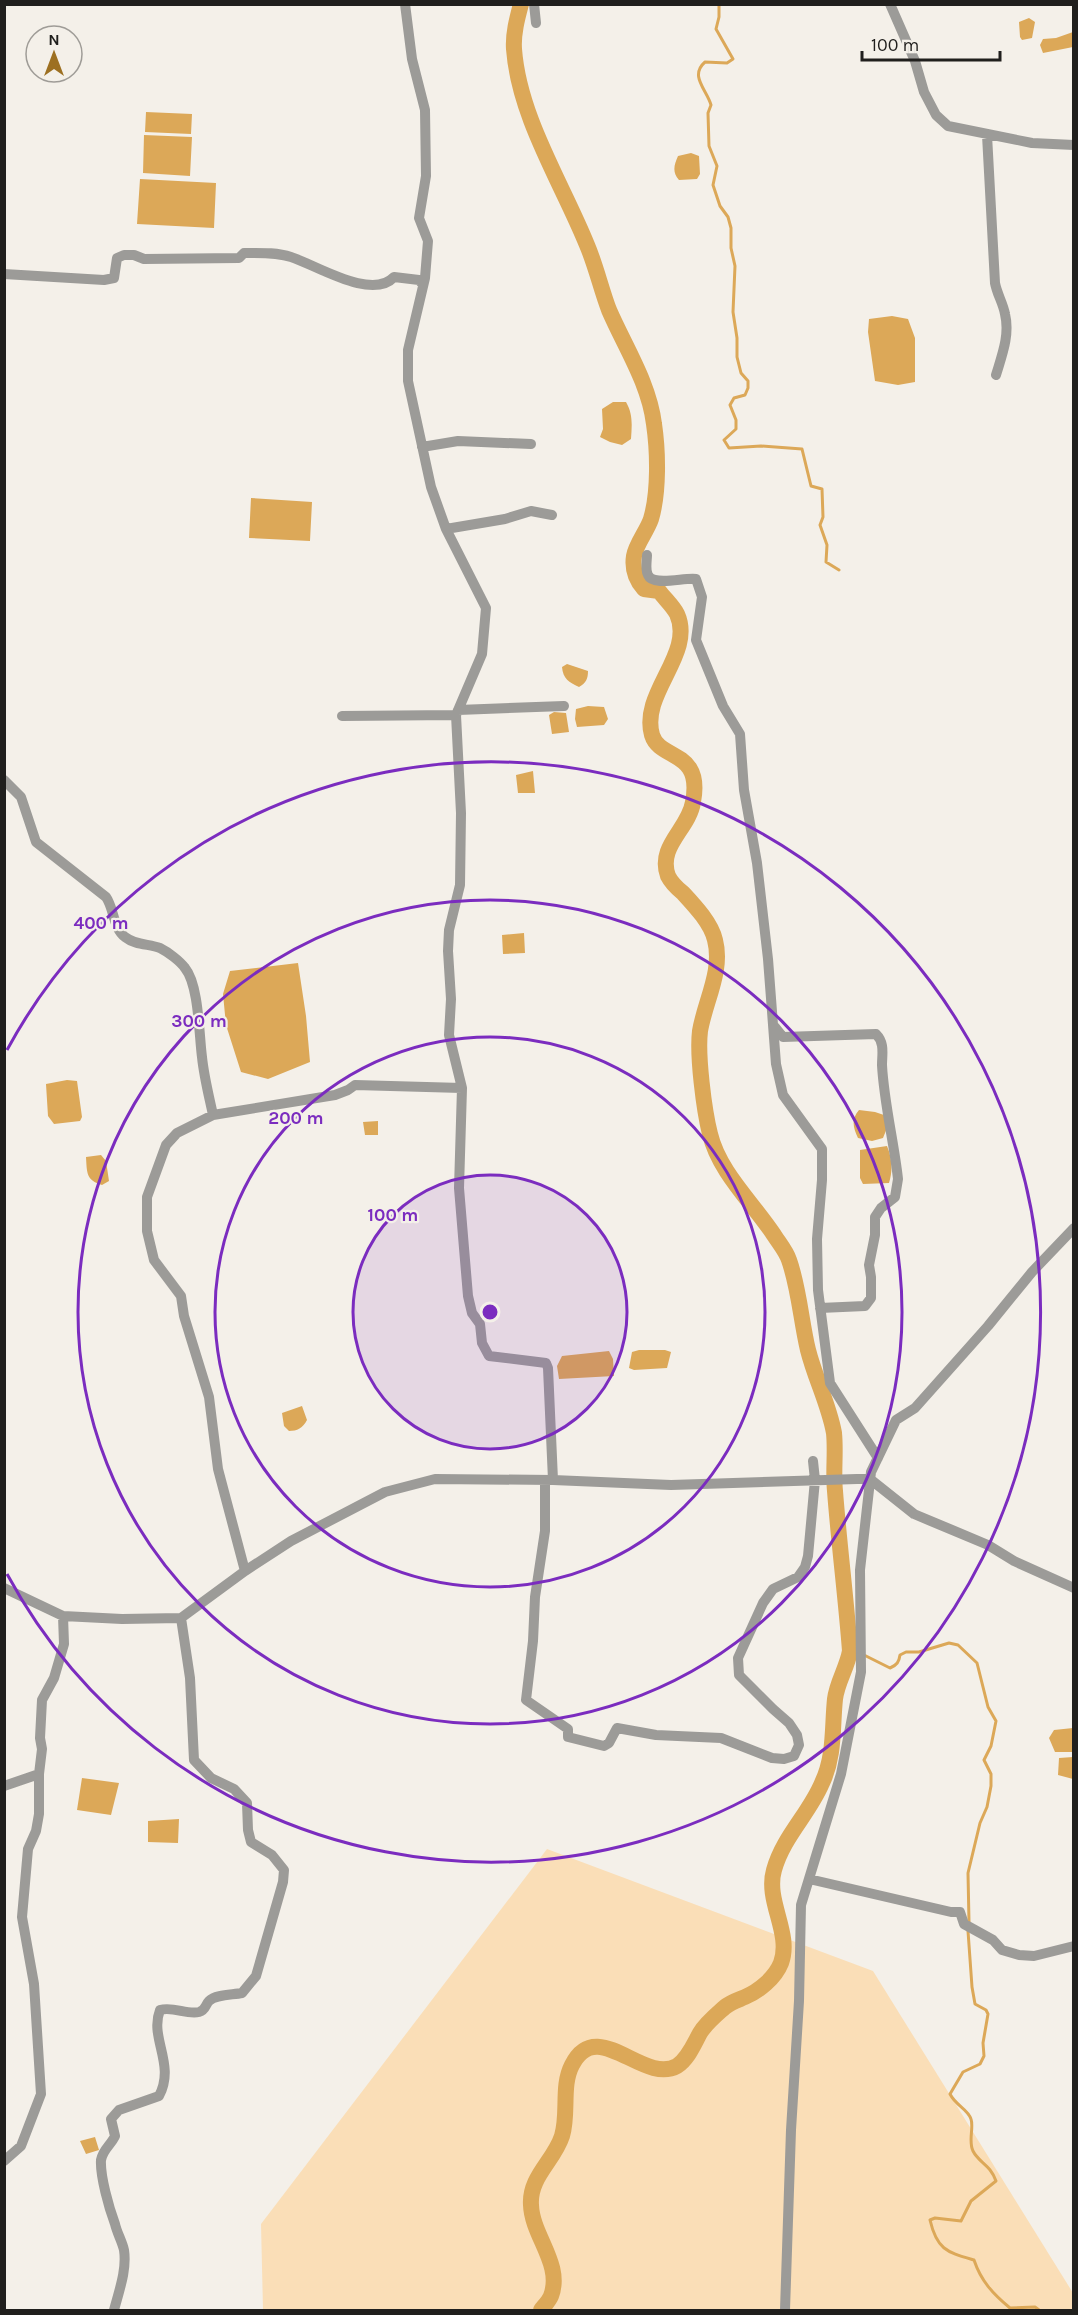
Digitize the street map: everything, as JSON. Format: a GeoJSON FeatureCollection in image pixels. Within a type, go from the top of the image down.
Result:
{"type":"FeatureCollection","features":[{"type":"Feature","properties":{"kind":"street"},"geometry":{"type":"LineString","coordinates":[[405,4],[412,59],[425,110],[426,176],[419,218],[428,241],[423,285],[408,350],[408,381],[431,487],[446,529],[486,608],[482,654],[457,712],[461,813],[460,885],[449,930],[448,951],[451,999],[449,1035],[462,1088],[459,1188],[468,1296],[472,1313],[480,1324],[482,1342],[489,1356],[546,1363],[551,1382],[549,1480],[545,1531],[535,1597],[533,1641],[526,1700],[568,1729],[568,1737],[584,1742],[604,1746],[609,1743],[617,1728],[656,1735],[721,1738],[771,1758],[784,1759],[794,1756],[799,1745],[797,1735],[789,1723],[740,1675],[738,1658],[763,1603],[773,1589],[798,1577],[805,1568],[820,1480],[813,1461]]}},
{"type":"Feature","properties":{"kind":"street"},"geometry":{"type":"LineString","coordinates":[[534,4],[536,23]]}},
{"type":"Feature","properties":{"kind":"street"},"geometry":{"type":"LineString","coordinates":[[890,4],[904,32],[924,92],[936,115],[948,126],[1032,144],[1074,145]]}},
{"type":"Feature","properties":{"kind":"street"},"geometry":{"type":"LineString","coordinates":[[987,135],[995,283],[997,296],[1005,314],[1007,342],[996,375]]}},
{"type":"Feature","properties":{"kind":"street"},"geometry":{"type":"LineString","coordinates":[[4,274],[104,280],[114,278],[117,258],[124,255],[135,255],[144,259],[239,258],[244,253],[263,253],[290,257],[352,281],[382,285],[394,277],[419,280],[423,285]]}},
{"type":"Feature","properties":{"kind":"street"},"geometry":{"type":"LineString","coordinates":[[422,447],[458,441],[531,444]]}},
{"type":"Feature","properties":{"kind":"street"},"geometry":{"type":"LineString","coordinates":[[446,529],[505,519],[531,511],[552,515]]}},
{"type":"Feature","properties":{"kind":"street"},"geometry":{"type":"LineString","coordinates":[[647,555],[647,575],[650,578],[662,582],[685,578],[696,579],[702,597],[696,640],[706,670],[723,706],[740,734],[744,790],[758,863],[775,1028],[776,1064],[783,1095],[822,1149],[817,1239],[820,1308],[830,1383],[878,1458]]}},
{"type":"Feature","properties":{"kind":"street"},"geometry":{"type":"LineString","coordinates":[[342,716],[564,706]]}},
{"type":"Feature","properties":{"kind":"street"},"geometry":{"type":"LineString","coordinates":[[4,780],[21,796],[36,842],[106,897],[112,906],[117,926],[125,937],[160,949],[184,966],[190,975],[198,1012],[206,1085],[213,1115]]}},
{"type":"Feature","properties":{"kind":"street"},"geometry":{"type":"LineString","coordinates":[[775,1028],[783,1037],[876,1034],[880,1038],[882,1047],[882,1066],[898,1179],[895,1197],[881,1208],[875,1217],[875,1235],[869,1265],[871,1298],[865,1306],[820,1308]]}},
{"type":"Feature","properties":{"kind":"street"},"geometry":{"type":"LineString","coordinates":[[245,1571],[218,1469],[209,1397],[184,1316],[181,1296],[154,1260],[147,1231],[147,1197],[166,1145],[177,1133],[213,1115],[336,1095],[355,1085],[462,1088]]}},
{"type":"Feature","properties":{"kind":"street"},"geometry":{"type":"LineString","coordinates":[[785,2310],[801,1905],[841,1774],[861,1672],[860,1570],[870,1479],[896,1420],[915,1408],[988,1326],[1032,1272],[1074,1228]]}},
{"type":"Feature","properties":{"kind":"street"},"geometry":{"type":"LineString","coordinates":[[4,1588],[63,1616],[122,1619],[181,1618],[245,1571],[291,1541],[386,1492],[435,1479],[549,1480],[671,1485],[870,1479],[914,1515],[988,1545],[1014,1561],[1074,1588]]}},
{"type":"Feature","properties":{"kind":"street"},"geometry":{"type":"LineString","coordinates":[[4,2161],[21,2146],[41,2094],[34,1984],[22,1917],[28,1849],[36,1831],[39,1814],[42,1700],[54,1678],[64,1644],[63,1616]]}},
{"type":"Feature","properties":{"kind":"street"},"geometry":{"type":"LineString","coordinates":[[114,2310],[124,2267],[124,2253],[103,2177],[101,2160],[104,2151],[116,2136],[111,2119],[120,2110],[159,2096],[163,2088],[165,2063],[157,2025],[160,2010],[166,2008],[198,2012],[204,2009],[209,2000],[242,1993],[256,1976],[283,1882],[284,1870],[272,1855],[251,1842],[247,1803],[234,1789],[211,1778],[194,1760],[190,1678],[181,1618]]}},
{"type":"Feature","properties":{"kind":"street"},"geometry":{"type":"LineString","coordinates":[[4,1786],[39,1774]]}},
{"type":"Feature","properties":{"kind":"street"},"geometry":{"type":"LineString","coordinates":[[809,1879],[951,1912],[960,1912],[964,1924],[993,1940],[1002,1950],[1019,1955],[1034,1956],[1074,1946]]}},
{"type":"Feature","properties":{"kind":"shaded area"},"geometry":{"type":"Polygon","coordinates":[[[1029,18],[1035,22],[1032,38],[1022,40],[1019,22],[1029,18]]]}},
{"type":"Feature","properties":{"kind":"shaded area"},"geometry":{"type":"Polygon","coordinates":[[[1073,32],[1073,47],[1043,53],[1040,45],[1043,39],[1056,38],[1073,32]]]}},
{"type":"Feature","properties":{"kind":"shaded area"},"geometry":{"type":"Polygon","coordinates":[[[146,112],[192,114],[191,134],[145,132],[146,112]]]}},
{"type":"Feature","properties":{"kind":"shaded area"},"geometry":{"type":"Polygon","coordinates":[[[144,135],[192,137],[190,176],[143,173],[144,135]]]}},
{"type":"Feature","properties":{"kind":"shaded area"},"geometry":{"type":"Polygon","coordinates":[[[691,153],[699,156],[700,174],[697,179],[679,180],[675,174],[675,162],[678,156],[691,153]]]}},
{"type":"Feature","properties":{"kind":"shaded area"},"geometry":{"type":"Polygon","coordinates":[[[140,179],[216,183],[214,228],[137,224],[140,179]]]}},
{"type":"Feature","properties":{"kind":"shaded area"},"geometry":{"type":"Polygon","coordinates":[[[892,316],[908,319],[915,338],[915,382],[898,385],[875,381],[868,332],[869,319],[892,316]]]}},
{"type":"Feature","properties":{"kind":"shaded area"},"geometry":{"type":"Polygon","coordinates":[[[613,402],[626,402],[631,415],[631,439],[622,445],[600,437],[603,429],[602,409],[613,402]]]}},
{"type":"Feature","properties":{"kind":"shaded area"},"geometry":{"type":"Polygon","coordinates":[[[251,498],[312,502],[310,541],[249,538],[251,498]]]}},
{"type":"Feature","properties":{"kind":"shaded area"},"geometry":{"type":"Polygon","coordinates":[[[567,664],[588,671],[586,680],[579,687],[565,677],[562,667],[567,664]]]}},
{"type":"Feature","properties":{"kind":"shaded area"},"geometry":{"type":"Polygon","coordinates":[[[588,706],[604,707],[608,719],[604,725],[577,727],[576,709],[588,706]]]}},
{"type":"Feature","properties":{"kind":"shaded area"},"geometry":{"type":"Polygon","coordinates":[[[554,712],[566,713],[569,732],[552,734],[549,715],[554,712]]]}},
{"type":"Feature","properties":{"kind":"shaded area"},"geometry":{"type":"Polygon","coordinates":[[[533,771],[535,793],[518,793],[516,775],[533,771]]]}},
{"type":"Feature","properties":{"kind":"shaded area"},"geometry":{"type":"Polygon","coordinates":[[[524,933],[525,953],[503,954],[502,935],[524,933]]]}},
{"type":"Feature","properties":{"kind":"shaded area"},"geometry":{"type":"Polygon","coordinates":[[[298,963],[310,1062],[268,1079],[241,1072],[226,1025],[223,994],[230,971],[298,963]]]}},
{"type":"Feature","properties":{"kind":"shaded area"},"geometry":{"type":"Polygon","coordinates":[[[67,1080],[77,1081],[82,1117],[80,1121],[54,1124],[48,1116],[46,1084],[67,1080]]]}},
{"type":"Feature","properties":{"kind":"shaded area"},"geometry":{"type":"Polygon","coordinates":[[[859,1110],[884,1115],[887,1128],[883,1138],[872,1141],[858,1138],[854,1124],[859,1110]]]}},
{"type":"Feature","properties":{"kind":"shaded area"},"geometry":{"type":"Polygon","coordinates":[[[378,1121],[378,1135],[365,1135],[363,1122],[378,1121]]]}},
{"type":"Feature","properties":{"kind":"shaded area"},"geometry":{"type":"Polygon","coordinates":[[[887,1146],[891,1164],[889,1183],[863,1184],[860,1178],[860,1150],[887,1146]]]}},
{"type":"Feature","properties":{"kind":"shaded area"},"geometry":{"type":"Polygon","coordinates":[[[101,1155],[106,1161],[109,1181],[102,1185],[93,1181],[88,1175],[86,1157],[101,1155]]]}},
{"type":"Feature","properties":{"kind":"shaded area"},"geometry":{"type":"Polygon","coordinates":[[[639,1350],[671,1352],[667,1368],[634,1370],[629,1368],[632,1352],[639,1350]]]}},
{"type":"Feature","properties":{"kind":"shaded area"},"geometry":{"type":"Polygon","coordinates":[[[609,1351],[613,1359],[614,1376],[559,1379],[557,1366],[562,1356],[609,1351]]]}},
{"type":"Feature","properties":{"kind":"shaded area"},"geometry":{"type":"Polygon","coordinates":[[[302,1406],[307,1420],[300,1428],[289,1431],[284,1426],[282,1413],[302,1406]]]}},
{"type":"Feature","properties":{"kind":"shaded area"},"geometry":{"type":"Polygon","coordinates":[[[1073,1728],[1073,1752],[1055,1752],[1049,1738],[1054,1730],[1073,1728]]]}},
{"type":"Feature","properties":{"kind":"shaded area"},"geometry":{"type":"Polygon","coordinates":[[[1073,1757],[1073,1779],[1058,1775],[1059,1758],[1073,1757]]]}},
{"type":"Feature","properties":{"kind":"shaded area"},"geometry":{"type":"Polygon","coordinates":[[[82,1778],[119,1783],[111,1815],[77,1810],[82,1778]]]}},
{"type":"Feature","properties":{"kind":"shaded area"},"geometry":{"type":"Polygon","coordinates":[[[179,1819],[178,1843],[148,1842],[148,1821],[179,1819]]]}},
{"type":"Feature","properties":{"kind":"shaded area"},"geometry":{"type":"Polygon","coordinates":[[[547,1849],[873,1971],[1073,2293],[1073,2310],[263,2310],[261,2224],[547,1849]]]}},
{"type":"Feature","properties":{"kind":"shaded area"},"geometry":{"type":"Polygon","coordinates":[[[95,2137],[99,2150],[86,2154],[80,2141],[95,2137]]]}},
{"type":"Feature","properties":{"kind":"waterway"},"geometry":{"type":"LineString","coordinates":[[521,4],[514,49],[524,100],[543,149],[587,245],[609,310],[642,380],[654,424],[657,472],[654,508],[635,551],[634,570],[644,589],[659,591],[671,605],[677,614],[681,629],[674,659],[659,689],[650,719],[652,735],[656,743],[687,764],[692,773],[694,785],[690,812],[670,847],[666,865],[669,878],[710,927],[717,952],[715,975],[702,1020],[699,1041],[705,1111],[714,1148],[729,1174],[782,1247],[788,1257],[795,1282],[808,1350],[834,1433],[835,1491],[850,1651],[836,1693],[831,1752],[826,1773],[817,1794],[783,1847],[774,1870],[773,1893],[783,1940],[781,1963],[775,1974],[761,1988],[727,2005],[711,2019],[688,2055],[677,2066],[664,2069],[650,2067],[607,2048],[594,2047],[582,2051],[572,2065],[567,2082],[562,2136],[538,2177],[531,2195],[536,2228],[550,2261],[554,2284],[551,2296],[541,2310]]}},
{"type":"Feature","properties":{"kind":"waterway"},"geometry":{"type":"LineString","coordinates":[[719,4],[716,29],[733,59],[727,63],[705,62],[700,67],[699,78],[711,105],[708,113],[709,146],[717,166],[713,185],[731,228],[731,248],[735,266],[733,312],[737,357],[741,373],[748,381],[745,395],[734,398],[730,405],[736,420],[736,429],[724,440],[729,448],[761,446],[802,449],[811,486],[822,489],[823,517],[820,525],[827,545],[826,562],[839,570]]}},
{"type":"Feature","properties":{"kind":"waterway"},"geometry":{"type":"LineString","coordinates":[[864,1655],[890,1668],[897,1663],[900,1655],[906,1652],[919,1652],[949,1643],[958,1645],[977,1663],[988,1707],[996,1721],[991,1746],[984,1760],[991,1774],[991,1786],[968,1873],[969,1922]]}},
{"type":"Feature","properties":{"kind":"waterway"},"geometry":{"type":"LineString","coordinates":[[850,1651],[858,1653]]}},
{"type":"Feature","properties":{"kind":"waterway"},"geometry":{"type":"LineString","coordinates":[[968,1931],[975,2004],[986,2010],[988,2014],[983,2043],[984,2056],[980,2064],[963,2072],[950,2094],[969,2116],[972,2123],[973,2151],[991,2171],[996,2181],[971,2201],[961,2221],[935,2218],[930,2220],[940,2244],[950,2252],[974,2260],[988,2287],[1010,2308],[1035,2307],[1039,2310]]}}]}
